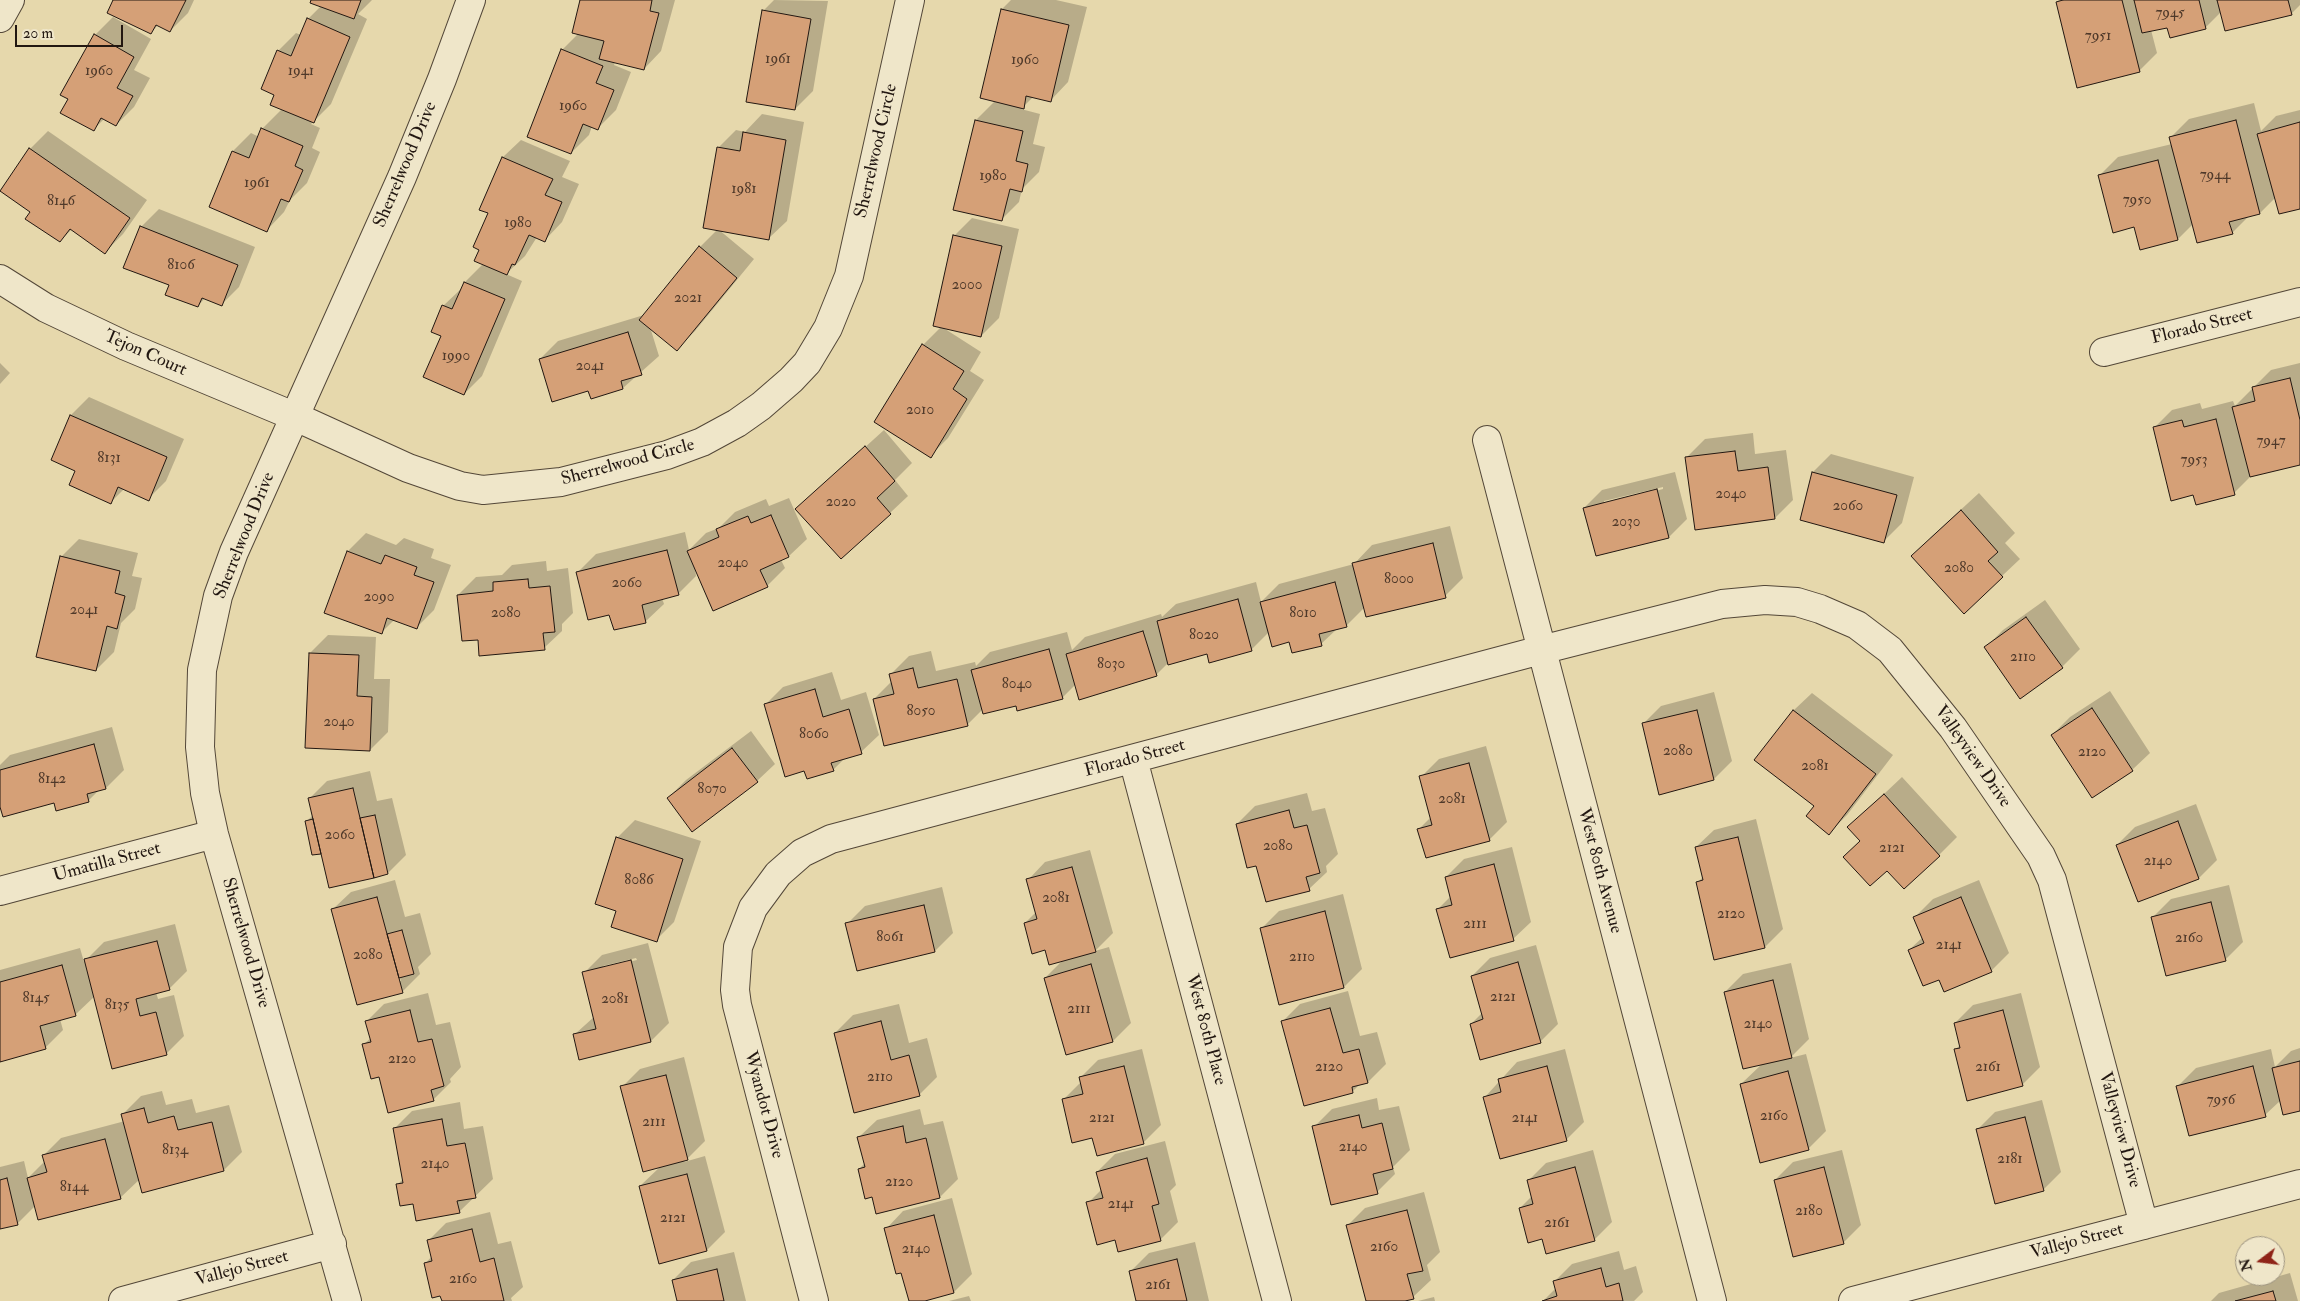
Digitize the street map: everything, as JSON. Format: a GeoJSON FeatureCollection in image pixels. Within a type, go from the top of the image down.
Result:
{"type":"FeatureCollection","features":[{"type":"Feature","properties":{"kind":"street"},"geometry":{"type":"LineString","coordinates":[[0,18],[10,0]]}},
{"type":"Feature","properties":{"kind":"street","name":"Sherrelwood Drive"},"geometry":{"type":"LineString","coordinates":[[347,1301],[214,834],[204,792],[200,746],[202,670],[218,596],[234,552],[402,177],[442,79],[471,0]]}},
{"type":"Feature","properties":{"kind":"street","name":"Sherrelwood Circle"},"geometry":{"type":"LineString","coordinates":[[296,417],[408,468],[460,486],[483,490],[571,480],[667,455],[702,442],[737,424],[791,380],[807,362],[828,328],[849,276],[910,0]]}},
{"type":"Feature","properties":{"kind":"street","name":"Tejon Court"},"geometry":{"type":"LineString","coordinates":[[0,279],[46,308],[126,346],[296,417]]}},
{"type":"Feature","properties":{"kind":"street","name":"Florado Street"},"geometry":{"type":"LineString","coordinates":[[2104,352],[2300,302]]}},
{"type":"Feature","properties":{"kind":"street","name":"West 80th Avenue"},"geometry":{"type":"LineString","coordinates":[[1487,440],[1712,1301]]}},
{"type":"Feature","properties":{"kind":"street","name":"Valleyview Drive"},"geometry":{"type":"LineString","coordinates":[[1541,650],[1722,604],[1765,600],[1798,602],[1820,609],[1857,625],[1890,650],[1953,728],[2041,856],[2052,880],[2144,1225]]}},
{"type":"Feature","properties":{"kind":"street","name":"Florado Street"},"geometry":{"type":"LineString","coordinates":[[753,908],[778,874],[802,853],[831,839],[1541,650]]}},
{"type":"Feature","properties":{"kind":"street","name":"West 80th Place"},"geometry":{"type":"LineString","coordinates":[[1133,759],[1278,1301]]}},
{"type":"Feature","properties":{"kind":"street","name":"Umatilla Street"},"geometry":{"type":"LineString","coordinates":[[0,891],[214,834]]}},
{"type":"Feature","properties":{"kind":"street","name":"Wyandot Drive"},"geometry":{"type":"LineString","coordinates":[[753,908],[738,947],[735,990],[737,1005],[814,1301]]}},
{"type":"Feature","properties":{"kind":"street","name":"Vallejo Street"},"geometry":{"type":"LineString","coordinates":[[1853,1301],[2300,1184]]}},
{"type":"Feature","properties":{"kind":"street","name":"Vallejo Street"},"geometry":{"type":"LineString","coordinates":[[123,1301],[332,1244]]}},
{"type":"Feature","properties":{"kind":"building"},"geometry":{"type":"Polygon","coordinates":[[[113,0],[186,0],[170,32],[156,25],[151,34],[107,13],[113,0]]]}},
{"type":"Feature","properties":{"kind":"building"},"geometry":{"type":"Polygon","coordinates":[[[311,0],[361,0],[354,19],[310,3],[311,0]]]}},
{"type":"Feature","properties":{"kind":"building"},"geometry":{"type":"Polygon","coordinates":[[[580,0],[652,0],[650,11],[659,13],[644,70],[599,59],[604,41],[572,33],[580,0]]]}},
{"type":"Feature","properties":{"kind":"building"},"geometry":{"type":"Polygon","coordinates":[[[2063,0],[2122,0],[2140,72],[2077,88],[2056,2],[2063,0]]]}},
{"type":"Feature","properties":{"kind":"building"},"geometry":{"type":"Polygon","coordinates":[[[2134,0],[2199,0],[2206,29],[2170,38],[2167,28],[2142,33],[2134,0]]]}},
{"type":"Feature","properties":{"kind":"building"},"geometry":{"type":"Polygon","coordinates":[[[2217,0],[2288,0],[2292,15],[2225,31],[2217,0]]]}},
{"type":"Feature","properties":{"kind":"building"},"geometry":{"type":"Polygon","coordinates":[[[1001,9],[1069,25],[1051,102],[1026,96],[1024,109],[980,98],[1001,9]]]}},
{"type":"Feature","properties":{"kind":"building"},"geometry":{"type":"Polygon","coordinates":[[[762,10],[811,19],[795,110],[746,102],[762,10]]]}},
{"type":"Feature","properties":{"kind":"building"},"geometry":{"type":"Polygon","coordinates":[[[307,18],[350,37],[314,123],[270,105],[274,95],[261,89],[277,50],[291,56],[307,18]]]}},
{"type":"Feature","properties":{"kind":"building"},"geometry":{"type":"Polygon","coordinates":[[[94,34],[134,57],[117,88],[133,96],[116,126],[101,118],[94,131],[60,113],[68,99],[60,95],[94,34]]]}},
{"type":"Feature","properties":{"kind":"building"},"geometry":{"type":"Polygon","coordinates":[[[561,49],[603,66],[596,83],[614,90],[598,130],[583,124],[571,154],[527,137],[561,49]]]}},
{"type":"Feature","properties":{"kind":"building"},"geometry":{"type":"Polygon","coordinates":[[[975,120],[1023,131],[1016,161],[1028,164],[1022,192],[1010,189],[1002,221],[953,210],[975,120]]]}},
{"type":"Feature","properties":{"kind":"building"},"geometry":{"type":"Polygon","coordinates":[[[2236,120],[2260,214],[2229,222],[2233,234],[2197,243],[2169,137],[2236,120]]]}},
{"type":"Feature","properties":{"kind":"building"},"geometry":{"type":"Polygon","coordinates":[[[2300,122],[2300,209],[2279,214],[2257,134],[2300,122]]]}},
{"type":"Feature","properties":{"kind":"building"},"geometry":{"type":"Polygon","coordinates":[[[261,128],[303,146],[295,166],[303,170],[289,202],[281,199],[267,232],[209,207],[232,151],[249,158],[261,128]]]}},
{"type":"Feature","properties":{"kind":"building"},"geometry":{"type":"Polygon","coordinates":[[[743,132],[786,140],[769,240],[703,228],[717,147],[740,151],[743,132]]]}},
{"type":"Feature","properties":{"kind":"building"},"geometry":{"type":"Polygon","coordinates":[[[29,148],[130,218],[105,254],[70,229],[60,242],[25,219],[30,212],[0,191],[29,148]]]}},
{"type":"Feature","properties":{"kind":"building"},"geometry":{"type":"Polygon","coordinates":[[[502,157],[553,179],[545,195],[562,202],[545,242],[529,235],[515,265],[512,264],[507,275],[474,261],[479,250],[473,247],[488,213],[479,210],[502,157]]]}},
{"type":"Feature","properties":{"kind":"building"},"geometry":{"type":"Polygon","coordinates":[[[2158,160],[2178,240],[2140,250],[2134,227],[2113,233],[2098,175],[2158,160]]]}},
{"type":"Feature","properties":{"kind":"building"},"geometry":{"type":"Polygon","coordinates":[[[140,226],[238,265],[222,306],[202,298],[198,307],[165,295],[169,285],[123,268],[140,226]]]}},
{"type":"Feature","properties":{"kind":"building"},"geometry":{"type":"Polygon","coordinates":[[[953,235],[1002,246],[981,337],[933,326],[953,235]]]}},
{"type":"Feature","properties":{"kind":"building"},"geometry":{"type":"Polygon","coordinates":[[[699,246],[737,278],[677,351],[639,320],[699,246]]]}},
{"type":"Feature","properties":{"kind":"building"},"geometry":{"type":"Polygon","coordinates":[[[464,282],[505,299],[464,395],[423,377],[441,336],[431,332],[442,305],[452,309],[464,282]]]}},
{"type":"Feature","properties":{"kind":"building"},"geometry":{"type":"Polygon","coordinates":[[[628,332],[642,375],[621,381],[623,389],[591,399],[588,391],[552,402],[539,359],[628,332]]]}},
{"type":"Feature","properties":{"kind":"building"},"geometry":{"type":"Polygon","coordinates":[[[922,344],[964,371],[953,389],[967,399],[931,458],[874,422],[922,344]]]}},
{"type":"Feature","properties":{"kind":"building"},"geometry":{"type":"Polygon","coordinates":[[[2290,378],[2300,420],[2300,465],[2250,477],[2232,407],[2255,401],[2252,387],[2290,378]]]}},
{"type":"Feature","properties":{"kind":"building"},"geometry":{"type":"Polygon","coordinates":[[[70,415],[167,457],[149,501],[118,487],[111,504],[69,485],[75,471],[51,460],[70,415]]]}},
{"type":"Feature","properties":{"kind":"building"},"geometry":{"type":"Polygon","coordinates":[[[2216,419],[2235,495],[2196,505],[2193,495],[2171,501],[2153,427],[2182,420],[2184,427],[2216,419]]]}},
{"type":"Feature","properties":{"kind":"building"},"geometry":{"type":"Polygon","coordinates":[[[865,446],[895,481],[877,498],[891,514],[841,559],[795,509],[865,446]]]}},
{"type":"Feature","properties":{"kind":"building"},"geometry":{"type":"Polygon","coordinates":[[[1735,451],[1738,471],[1768,467],[1775,519],[1695,530],[1685,457],[1735,451]]]}},
{"type":"Feature","properties":{"kind":"building"},"geometry":{"type":"Polygon","coordinates":[[[1812,472],[1897,495],[1884,543],[1800,520],[1812,472]]]}},
{"type":"Feature","properties":{"kind":"building"},"geometry":{"type":"Polygon","coordinates":[[[1657,489],[1669,538],[1596,556],[1583,508],[1657,489]]]}},
{"type":"Feature","properties":{"kind":"building"},"geometry":{"type":"Polygon","coordinates":[[[1961,510],[1998,552],[1988,561],[2003,577],[1964,614],[1911,556],[1961,510]]]}},
{"type":"Feature","properties":{"kind":"building"},"geometry":{"type":"Polygon","coordinates":[[[771,515],[789,557],[760,570],[768,587],[713,611],[687,551],[719,537],[716,529],[748,516],[751,523],[771,515]]]}},
{"type":"Feature","properties":{"kind":"building"},"geometry":{"type":"Polygon","coordinates":[[[1433,543],[1446,598],[1366,617],[1352,563],[1433,543]]]}},
{"type":"Feature","properties":{"kind":"building"},"geometry":{"type":"Polygon","coordinates":[[[667,550],[679,595],[642,605],[646,623],[614,630],[609,615],[588,620],[576,572],[667,550]]]}},
{"type":"Feature","properties":{"kind":"building"},"geometry":{"type":"Polygon","coordinates":[[[347,551],[381,564],[385,555],[417,567],[414,575],[434,582],[417,629],[387,618],[382,634],[324,613],[347,551]]]}},
{"type":"Feature","properties":{"kind":"building"},"geometry":{"type":"Polygon","coordinates":[[[60,556],[120,571],[115,593],[125,596],[117,629],[107,626],[96,671],[36,657],[60,556]]]}},
{"type":"Feature","properties":{"kind":"building"},"geometry":{"type":"Polygon","coordinates":[[[528,579],[529,588],[550,586],[555,632],[543,633],[545,650],[479,656],[478,640],[462,641],[457,595],[493,591],[493,582],[528,579]]]}},
{"type":"Feature","properties":{"kind":"building"},"geometry":{"type":"Polygon","coordinates":[[[1335,582],[1347,627],[1319,634],[1322,646],[1292,653],[1289,642],[1272,647],[1260,602],[1335,582]]]}},
{"type":"Feature","properties":{"kind":"building"},"geometry":{"type":"Polygon","coordinates":[[[1238,599],[1252,651],[1209,663],[1207,654],[1168,665],[1157,621],[1238,599]]]}},
{"type":"Feature","properties":{"kind":"building"},"geometry":{"type":"Polygon","coordinates":[[[2026,617],[2063,668],[2020,699],[1984,647],[2026,617]]]}},
{"type":"Feature","properties":{"kind":"building"},"geometry":{"type":"Polygon","coordinates":[[[1143,631],[1157,676],[1079,700],[1066,654],[1143,631]]]}},
{"type":"Feature","properties":{"kind":"building"},"geometry":{"type":"Polygon","coordinates":[[[1049,649],[1063,699],[1017,711],[1016,706],[983,714],[971,670],[1049,649]]]}},
{"type":"Feature","properties":{"kind":"building"},"geometry":{"type":"Polygon","coordinates":[[[309,653],[359,655],[357,696],[372,697],[370,751],[305,748],[309,653]]]}},
{"type":"Feature","properties":{"kind":"building"},"geometry":{"type":"Polygon","coordinates":[[[913,668],[918,688],[957,679],[968,726],[884,746],[873,699],[894,694],[889,674],[913,668]]]}},
{"type":"Feature","properties":{"kind":"building"},"geometry":{"type":"Polygon","coordinates":[[[815,689],[823,717],[849,709],[862,754],[831,763],[834,771],[807,779],[804,771],[785,777],[764,704],[815,689]]]}},
{"type":"Feature","properties":{"kind":"building"},"geometry":{"type":"Polygon","coordinates":[[[2092,708],[2133,771],[2092,798],[2051,735],[2092,708]]]}},
{"type":"Feature","properties":{"kind":"building"},"geometry":{"type":"Polygon","coordinates":[[[1697,710],[1714,780],[1659,795],[1642,723],[1697,710]]]}},
{"type":"Feature","properties":{"kind":"building"},"geometry":{"type":"Polygon","coordinates":[[[1793,710],[1876,774],[1829,835],[1806,816],[1814,806],[1754,760],[1793,710]]]}},
{"type":"Feature","properties":{"kind":"building"},"geometry":{"type":"Polygon","coordinates":[[[94,744],[106,789],[87,794],[89,802],[56,811],[54,803],[3,817],[0,807],[0,770],[94,744]]]}},
{"type":"Feature","properties":{"kind":"building"},"geometry":{"type":"Polygon","coordinates":[[[732,748],[758,782],[692,832],[667,798],[732,748]]]}},
{"type":"Feature","properties":{"kind":"building"},"geometry":{"type":"Polygon","coordinates":[[[1469,763],[1490,841],[1426,858],[1417,829],[1432,825],[1419,776],[1469,763]]]}},
{"type":"Feature","properties":{"kind":"building"},"geometry":{"type":"Polygon","coordinates":[[[353,788],[374,878],[329,888],[308,798],[353,788]]]}},
{"type":"Feature","properties":{"kind":"building"},"geometry":{"type":"Polygon","coordinates":[[[1884,794],[1940,856],[1904,889],[1887,871],[1870,886],[1843,857],[1860,841],[1847,827],[1884,794]]]}},
{"type":"Feature","properties":{"kind":"building"},"geometry":{"type":"Polygon","coordinates":[[[1289,810],[1294,828],[1307,825],[1320,873],[1306,877],[1310,891],[1266,902],[1256,866],[1247,868],[1236,824],[1289,810]]]}},
{"type":"Feature","properties":{"kind":"building"},"geometry":{"type":"Polygon","coordinates":[[[375,815],[388,874],[374,878],[360,818],[375,815]]]}},
{"type":"Feature","properties":{"kind":"building"},"geometry":{"type":"Polygon","coordinates":[[[313,819],[321,854],[312,855],[305,821],[313,819]]]}},
{"type":"Feature","properties":{"kind":"building"},"geometry":{"type":"Polygon","coordinates":[[[2178,821],[2199,879],[2138,902],[2116,845],[2178,821]]]}},
{"type":"Feature","properties":{"kind":"building"},"geometry":{"type":"Polygon","coordinates":[[[616,837],[683,859],[657,942],[611,927],[616,911],[595,904],[616,837]]]}},
{"type":"Feature","properties":{"kind":"building"},"geometry":{"type":"Polygon","coordinates":[[[1738,837],[1765,948],[1714,960],[1696,882],[1703,880],[1695,847],[1738,837]]]}},
{"type":"Feature","properties":{"kind":"building"},"geometry":{"type":"Polygon","coordinates":[[[1494,864],[1514,941],[1450,958],[1436,909],[1452,905],[1445,877],[1494,864]]]}},
{"type":"Feature","properties":{"kind":"building"},"geometry":{"type":"Polygon","coordinates":[[[1072,867],[1096,952],[1049,965],[1045,950],[1032,954],[1024,923],[1037,919],[1026,879],[1072,867]]]}},
{"type":"Feature","properties":{"kind":"building"},"geometry":{"type":"Polygon","coordinates":[[[377,897],[403,993],[357,1005],[331,909],[377,897]]]}},
{"type":"Feature","properties":{"kind":"building"},"geometry":{"type":"Polygon","coordinates":[[[1961,897],[1992,972],[1944,992],[1939,980],[1923,986],[1908,950],[1924,943],[1913,917],[1961,897]]]}},
{"type":"Feature","properties":{"kind":"building"},"geometry":{"type":"Polygon","coordinates":[[[2211,902],[2226,961],[2166,976],[2151,917],[2211,902]]]}},
{"type":"Feature","properties":{"kind":"building"},"geometry":{"type":"Polygon","coordinates":[[[924,905],[935,952],[857,971],[845,923],[924,905]]]}},
{"type":"Feature","properties":{"kind":"building"},"geometry":{"type":"Polygon","coordinates":[[[1325,911],[1344,988],[1279,1005],[1260,928],[1325,911]]]}},
{"type":"Feature","properties":{"kind":"building"},"geometry":{"type":"Polygon","coordinates":[[[402,930],[414,974],[399,978],[387,934],[402,930]]]}},
{"type":"Feature","properties":{"kind":"building"},"geometry":{"type":"Polygon","coordinates":[[[157,941],[170,990],[136,999],[140,1016],[156,1012],[167,1055],[112,1069],[84,959],[157,941]]]}},
{"type":"Feature","properties":{"kind":"building"},"geometry":{"type":"Polygon","coordinates":[[[631,960],[651,1042],[579,1060],[573,1034],[596,1029],[582,972],[631,960]]]}},
{"type":"Feature","properties":{"kind":"building"},"geometry":{"type":"Polygon","coordinates":[[[1518,962],[1541,1043],[1480,1060],[1470,1024],[1483,1019],[1471,976],[1518,962]]]}},
{"type":"Feature","properties":{"kind":"building"},"geometry":{"type":"Polygon","coordinates":[[[1091,964],[1113,1042],[1066,1055],[1044,978],[1091,964]]]}},
{"type":"Feature","properties":{"kind":"building"},"geometry":{"type":"Polygon","coordinates":[[[62,965],[76,1016],[40,1026],[46,1049],[0,1062],[0,982],[62,965]]]}},
{"type":"Feature","properties":{"kind":"building"},"geometry":{"type":"Polygon","coordinates":[[[1773,980],[1792,1058],[1743,1069],[1724,992],[1773,980]]]}},
{"type":"Feature","properties":{"kind":"building"},"geometry":{"type":"Polygon","coordinates":[[[1330,1008],[1343,1053],[1359,1049],[1368,1083],[1352,1087],[1353,1093],[1304,1106],[1281,1021],[1330,1008]]]}},
{"type":"Feature","properties":{"kind":"building"},"geometry":{"type":"Polygon","coordinates":[[[410,1010],[418,1042],[432,1039],[444,1086],[431,1090],[434,1101],[388,1113],[379,1077],[371,1079],[362,1044],[371,1042],[365,1021],[410,1010]]]}},
{"type":"Feature","properties":{"kind":"building"},"geometry":{"type":"Polygon","coordinates":[[[2003,1010],[2023,1086],[1967,1101],[1954,1049],[1960,1048],[1954,1023],[2003,1010]]]}},
{"type":"Feature","properties":{"kind":"building"},"geometry":{"type":"Polygon","coordinates":[[[881,1021],[891,1060],[909,1055],[920,1096],[854,1113],[834,1033],[881,1021]]]}},
{"type":"Feature","properties":{"kind":"building"},"geometry":{"type":"Polygon","coordinates":[[[2300,1061],[2300,1111],[2283,1115],[2272,1068],[2300,1061]]]}},
{"type":"Feature","properties":{"kind":"building"},"geometry":{"type":"Polygon","coordinates":[[[1124,1066],[1144,1144],[1097,1156],[1092,1138],[1072,1143],[1062,1099],[1083,1094],[1079,1077],[1124,1066]]]}},
{"type":"Feature","properties":{"kind":"building"},"geometry":{"type":"Polygon","coordinates":[[[1547,1066],[1567,1141],[1500,1159],[1483,1097],[1501,1092],[1498,1079],[1547,1066]]]}},
{"type":"Feature","properties":{"kind":"building"},"geometry":{"type":"Polygon","coordinates":[[[2253,1066],[2266,1117],[2189,1136],[2176,1086],[2253,1066]]]}},
{"type":"Feature","properties":{"kind":"building"},"geometry":{"type":"Polygon","coordinates":[[[1788,1071],[1809,1150],[1760,1163],[1740,1084],[1788,1071]]]}},
{"type":"Feature","properties":{"kind":"building"},"geometry":{"type":"Polygon","coordinates":[[[666,1075],[688,1160],[643,1172],[620,1086],[666,1075]]]}},
{"type":"Feature","properties":{"kind":"building"},"geometry":{"type":"Polygon","coordinates":[[[144,1108],[148,1123],[174,1116],[178,1130],[212,1122],[224,1171],[142,1193],[121,1114],[144,1108]]]}},
{"type":"Feature","properties":{"kind":"building"},"geometry":{"type":"Polygon","coordinates":[[[1359,1115],[1362,1128],[1382,1123],[1393,1169],[1373,1174],[1378,1194],[1331,1205],[1312,1126],[1359,1115]]]}},
{"type":"Feature","properties":{"kind":"building"},"geometry":{"type":"Polygon","coordinates":[[[2025,1117],[2044,1191],[1995,1204],[1976,1129],[2025,1117]]]}},
{"type":"Feature","properties":{"kind":"building"},"geometry":{"type":"Polygon","coordinates":[[[442,1119],[447,1146],[465,1143],[476,1198],[457,1201],[460,1213],[416,1221],[413,1204],[400,1206],[396,1184],[403,1183],[393,1128],[442,1119]]]}},
{"type":"Feature","properties":{"kind":"building"},"geometry":{"type":"Polygon","coordinates":[[[903,1126],[906,1143],[926,1138],[940,1198],[876,1214],[872,1197],[865,1199],[858,1169],[865,1167],[857,1137],[903,1126]]]}},
{"type":"Feature","properties":{"kind":"building"},"geometry":{"type":"Polygon","coordinates":[[[105,1139],[121,1199],[38,1220],[27,1178],[47,1172],[42,1155],[105,1139]]]}},
{"type":"Feature","properties":{"kind":"building"},"geometry":{"type":"Polygon","coordinates":[[[1147,1158],[1159,1204],[1152,1206],[1161,1241],[1118,1252],[1115,1240],[1097,1245],[1086,1202],[1103,1198],[1096,1172],[1147,1158]]]}},
{"type":"Feature","properties":{"kind":"building"},"geometry":{"type":"Polygon","coordinates":[[[1575,1167],[1595,1241],[1546,1254],[1542,1239],[1528,1243],[1519,1208],[1533,1204],[1527,1180],[1575,1167]]]}},
{"type":"Feature","properties":{"kind":"building"},"geometry":{"type":"Polygon","coordinates":[[[1824,1167],[1844,1244],[1793,1257],[1774,1180],[1824,1167]]]}},
{"type":"Feature","properties":{"kind":"building"},"geometry":{"type":"Polygon","coordinates":[[[687,1174],[707,1251],[659,1264],[639,1186],[687,1174]]]}},
{"type":"Feature","properties":{"kind":"building"},"geometry":{"type":"Polygon","coordinates":[[[7,1178],[18,1225],[0,1229],[0,1180],[7,1178]]]}},
{"type":"Feature","properties":{"kind":"building"},"geometry":{"type":"Polygon","coordinates":[[[1407,1210],[1423,1271],[1407,1274],[1414,1299],[1405,1301],[1366,1301],[1346,1225],[1407,1210]]]}},
{"type":"Feature","properties":{"kind":"building"},"geometry":{"type":"Polygon","coordinates":[[[934,1215],[954,1293],[925,1301],[909,1301],[901,1273],[896,1274],[884,1228],[934,1215]]]}},
{"type":"Feature","properties":{"kind":"building"},"geometry":{"type":"Polygon","coordinates":[[[472,1229],[480,1262],[494,1258],[504,1301],[442,1301],[440,1296],[432,1298],[424,1263],[432,1261],[427,1240],[472,1229]]]}},
{"type":"Feature","properties":{"kind":"building"},"geometry":{"type":"Polygon","coordinates":[[[1177,1259],[1187,1301],[1136,1301],[1129,1271],[1177,1259]]]}},
{"type":"Feature","properties":{"kind":"building"},"geometry":{"type":"Polygon","coordinates":[[[1601,1268],[1606,1287],[1619,1283],[1623,1301],[1542,1301],[1557,1296],[1553,1281],[1601,1268]]]}},
{"type":"Feature","properties":{"kind":"building"},"geometry":{"type":"Polygon","coordinates":[[[717,1269],[724,1301],[677,1301],[672,1280],[717,1269]]]}},
{"type":"Feature","properties":{"kind":"building"},"geometry":{"type":"Polygon","coordinates":[[[2273,1291],[2276,1301],[2235,1301],[2273,1291]]]}}]}
